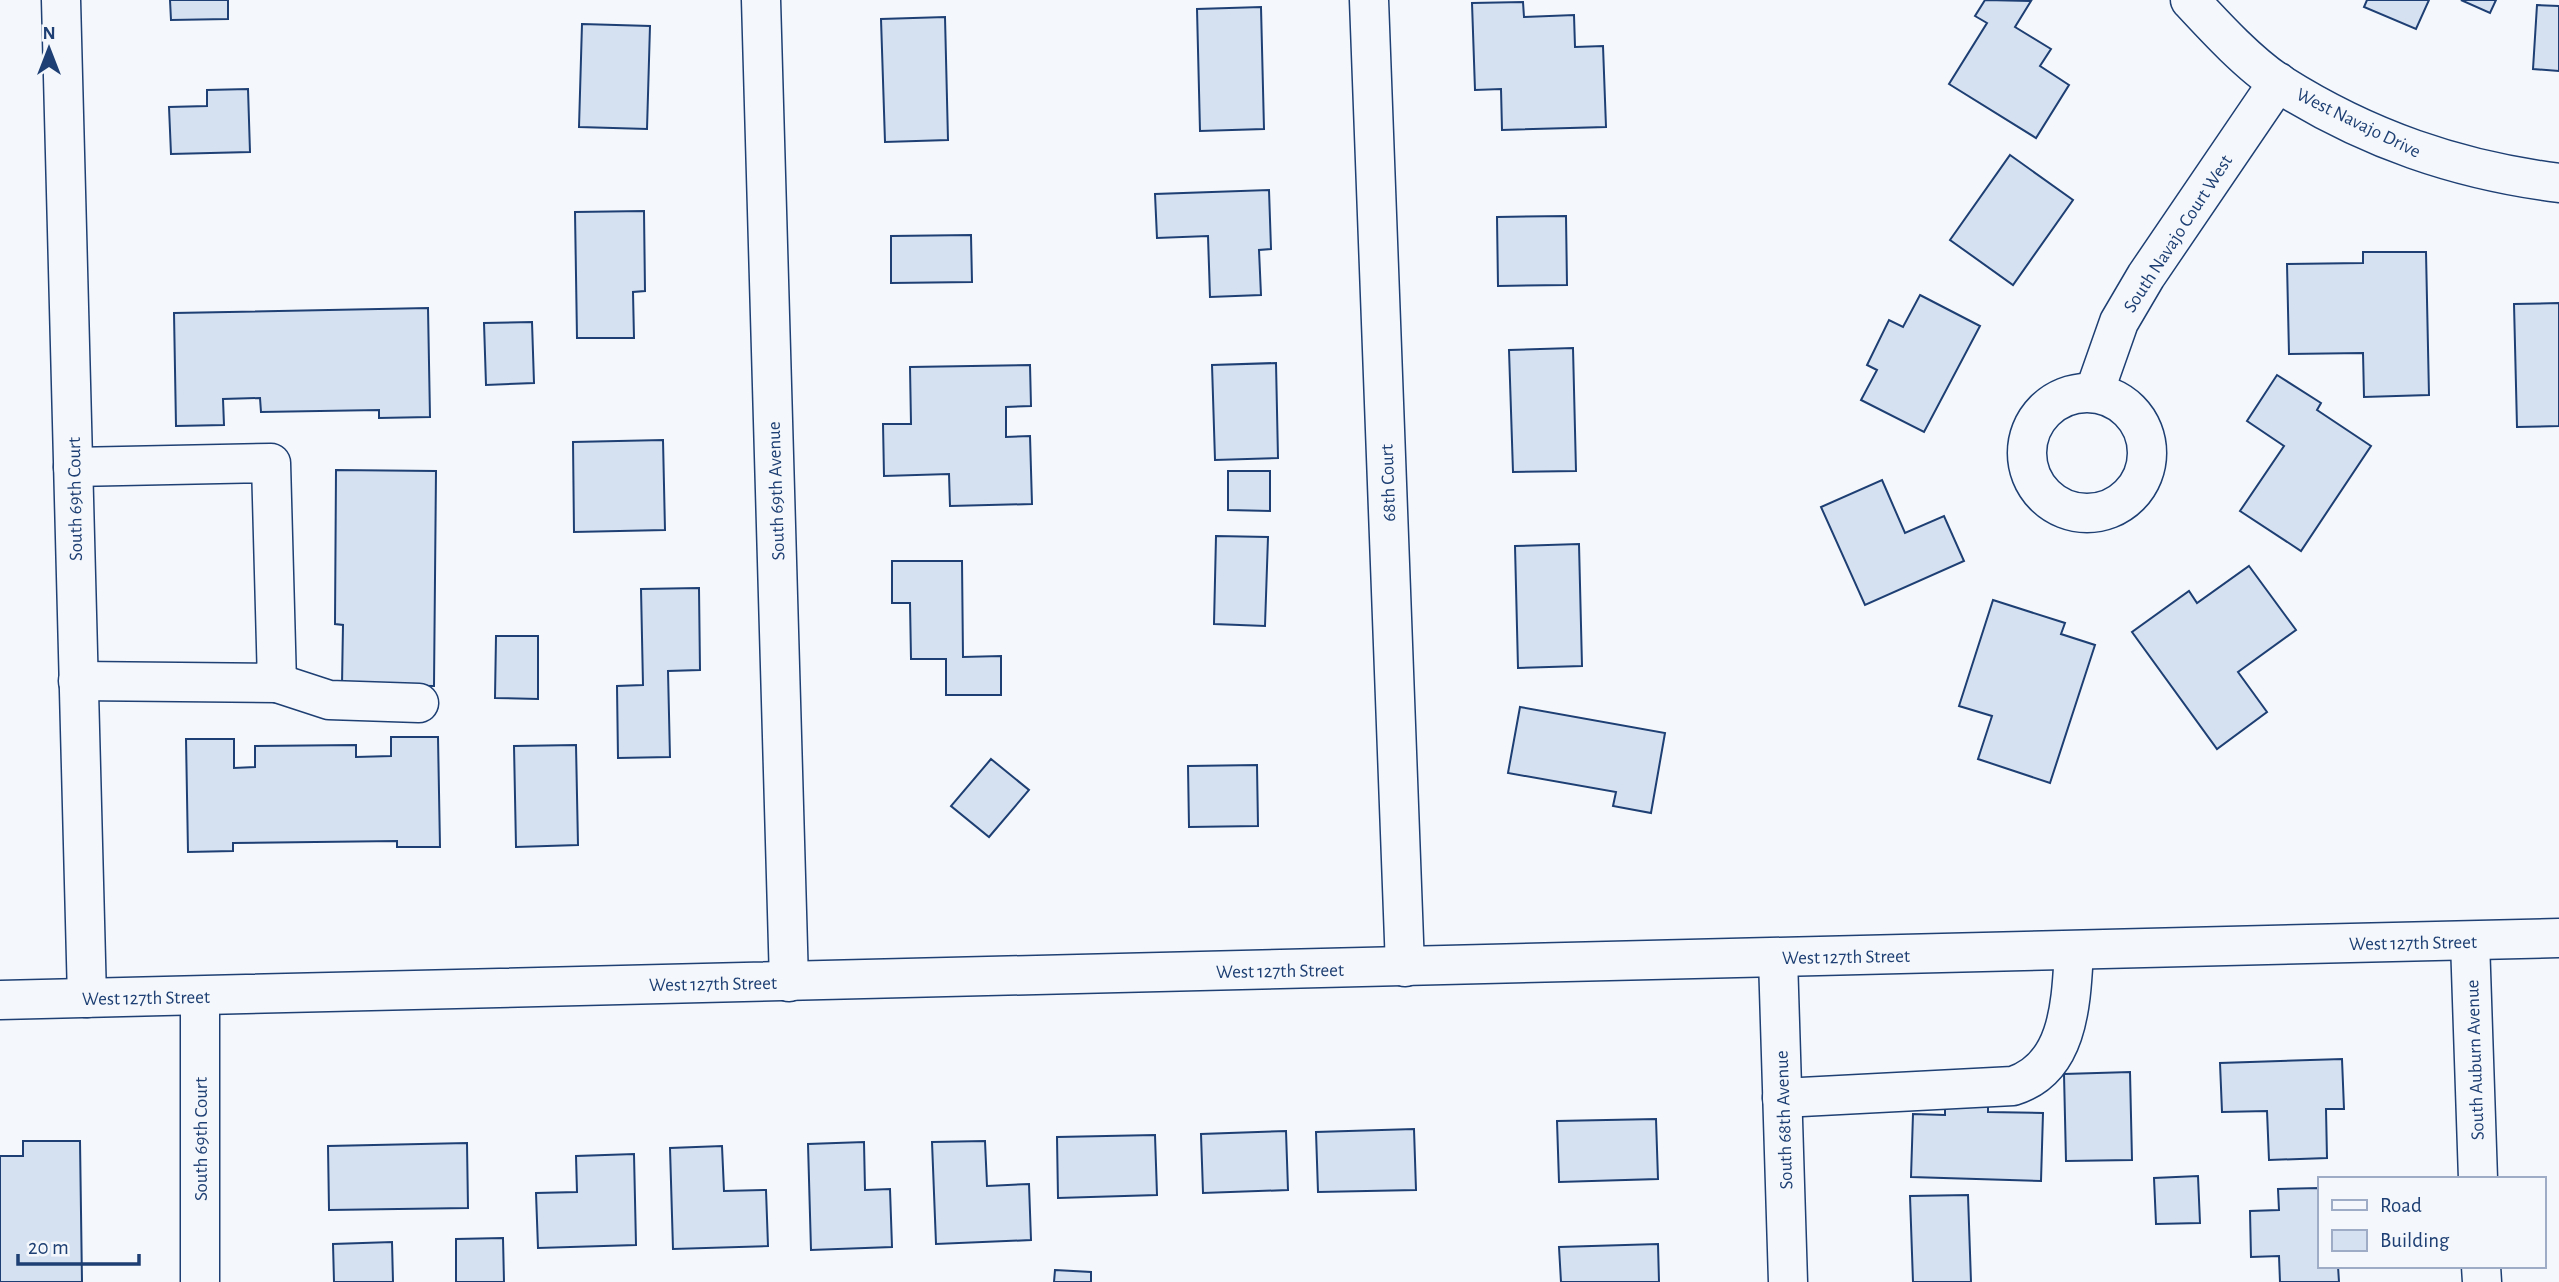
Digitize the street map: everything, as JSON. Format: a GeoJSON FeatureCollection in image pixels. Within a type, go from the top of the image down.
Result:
{"type":"FeatureCollection","features":[{"type":"Feature","properties":{"kind":"street","name":"South 69th Court"},"geometry":{"type":"LineString","coordinates":[[61,0],[87,998]]}},
{"type":"Feature","properties":{"kind":"street","name":"South 69th Avenue"},"geometry":{"type":"LineString","coordinates":[[761,0],[789,982]]}},
{"type":"Feature","properties":{"kind":"street","name":"68th Court"},"geometry":{"type":"LineString","coordinates":[[1368,0],[1405,967]]}},
{"type":"Feature","properties":{"kind":"street","name":"West Navajo Drive"},"geometry":{"type":"LineString","coordinates":[[2190,0],[2278,82],[2404,148],[2466,167],[2559,183]]}},
{"type":"Feature","properties":{"kind":"street","name":"South Navajo Court West"},"geometry":{"type":"LineString","coordinates":[[2094,393],[2119,322],[2278,82]]}},
{"type":"Feature","properties":{"kind":"street"},"geometry":{"type":"LineString","coordinates":[[73,467],[271,463],[277,683]]}},
{"type":"Feature","properties":{"kind":"street"},"geometry":{"type":"LineString","coordinates":[[78,681],[277,683],[329,700],[419,703]]}},
{"type":"Feature","properties":{"kind":"street","name":"West 127th Street"},"geometry":{"type":"LineString","coordinates":[[0,1000],[2559,938]]}},
{"type":"Feature","properties":{"kind":"street","name":"South Auburn Avenue"},"geometry":{"type":"LineString","coordinates":[[2470,941],[2478,1177]]}},
{"type":"Feature","properties":{"kind":"street"},"geometry":{"type":"LineString","coordinates":[[1782,1098],[2012,1086],[2029,1081],[2051,1059],[2069,1018],[2074,951]]}},
{"type":"Feature","properties":{"kind":"street","name":"South 68th Avenue"},"geometry":{"type":"LineString","coordinates":[[1778,958],[1788,1282]]}},
{"type":"Feature","properties":{"kind":"street","name":"South 69th Court"},"geometry":{"type":"LineString","coordinates":[[200,996],[200,1282]]}},
{"type":"Feature","properties":{"kind":"building"},"geometry":{"type":"Polygon","coordinates":[[[170,0],[228,0],[228,19],[171,20],[170,0]]]}},
{"type":"Feature","properties":{"kind":"building"},"geometry":{"type":"Polygon","coordinates":[[[1985,0],[2031,1],[2015,27],[2051,49],[2040,66],[2069,85],[2036,138],[1949,84],[1987,23],[1975,16],[1985,0]]]}},
{"type":"Feature","properties":{"kind":"building"},"geometry":{"type":"Polygon","coordinates":[[[2367,0],[2429,0],[2416,29],[2364,7],[2367,0]]]}},
{"type":"Feature","properties":{"kind":"building"},"geometry":{"type":"Polygon","coordinates":[[[2461,0],[2496,0],[2490,13],[2461,0]]]}},
{"type":"Feature","properties":{"kind":"building"},"geometry":{"type":"Polygon","coordinates":[[[1523,2],[1524,17],[1574,15],[1575,47],[1603,46],[1606,127],[1502,130],[1501,89],[1475,90],[1472,3],[1523,2]]]}},
{"type":"Feature","properties":{"kind":"building"},"geometry":{"type":"Polygon","coordinates":[[[2537,5],[2559,6],[2559,71],[2533,69],[2537,5]]]}},
{"type":"Feature","properties":{"kind":"building"},"geometry":{"type":"Polygon","coordinates":[[[1261,7],[1264,129],[1200,131],[1197,9],[1261,7]]]}},
{"type":"Feature","properties":{"kind":"building"},"geometry":{"type":"Polygon","coordinates":[[[945,17],[948,140],[885,142],[881,19],[945,17]]]}},
{"type":"Feature","properties":{"kind":"building"},"geometry":{"type":"Polygon","coordinates":[[[582,24],[650,26],[647,129],[579,127],[582,24]]]}},
{"type":"Feature","properties":{"kind":"building"},"geometry":{"type":"Polygon","coordinates":[[[248,89],[250,152],[171,154],[169,107],[207,106],[207,90],[248,89]]]}},
{"type":"Feature","properties":{"kind":"building"},"geometry":{"type":"Polygon","coordinates":[[[2010,155],[2073,200],[2013,285],[1950,240],[2010,155]]]}},
{"type":"Feature","properties":{"kind":"building"},"geometry":{"type":"Polygon","coordinates":[[[1269,190],[1271,249],[1259,250],[1261,295],[1210,297],[1208,236],[1157,238],[1155,194],[1269,190]]]}},
{"type":"Feature","properties":{"kind":"building"},"geometry":{"type":"Polygon","coordinates":[[[644,211],[645,291],[633,292],[634,338],[577,338],[575,212],[644,211]]]}},
{"type":"Feature","properties":{"kind":"building"},"geometry":{"type":"Polygon","coordinates":[[[1566,216],[1567,285],[1498,286],[1497,217],[1566,216]]]}},
{"type":"Feature","properties":{"kind":"building"},"geometry":{"type":"Polygon","coordinates":[[[971,235],[972,282],[891,283],[891,236],[971,235]]]}},
{"type":"Feature","properties":{"kind":"building"},"geometry":{"type":"Polygon","coordinates":[[[2363,252],[2426,252],[2429,395],[2364,397],[2363,353],[2289,354],[2287,264],[2363,263],[2363,252]]]}},
{"type":"Feature","properties":{"kind":"building"},"geometry":{"type":"Polygon","coordinates":[[[1920,295],[1980,326],[1924,432],[1861,400],[1877,370],[1867,365],[1889,320],[1903,327],[1920,295]]]}},
{"type":"Feature","properties":{"kind":"building"},"geometry":{"type":"Polygon","coordinates":[[[2559,303],[2559,426],[2517,427],[2514,304],[2559,303]]]}},
{"type":"Feature","properties":{"kind":"building"},"geometry":{"type":"Polygon","coordinates":[[[428,308],[430,417],[379,418],[379,410],[261,412],[260,398],[223,399],[224,425],[176,426],[174,313],[428,308]]]}},
{"type":"Feature","properties":{"kind":"building"},"geometry":{"type":"Polygon","coordinates":[[[532,322],[534,383],[486,385],[484,323],[532,322]]]}},
{"type":"Feature","properties":{"kind":"building"},"geometry":{"type":"Polygon","coordinates":[[[1573,348],[1576,471],[1513,472],[1509,350],[1573,348]]]}},
{"type":"Feature","properties":{"kind":"building"},"geometry":{"type":"Polygon","coordinates":[[[1276,363],[1278,458],[1215,460],[1212,365],[1276,363]]]}},
{"type":"Feature","properties":{"kind":"building"},"geometry":{"type":"Polygon","coordinates":[[[1030,365],[1031,406],[1006,407],[1006,437],[1030,436],[1032,504],[950,506],[949,474],[884,476],[883,424],[911,424],[910,367],[1030,365]]]}},
{"type":"Feature","properties":{"kind":"building"},"geometry":{"type":"Polygon","coordinates":[[[2277,375],[2321,403],[2317,410],[2371,446],[2301,551],[2240,511],[2284,446],[2247,421],[2277,375]]]}},
{"type":"Feature","properties":{"kind":"building"},"geometry":{"type":"Polygon","coordinates":[[[663,440],[665,530],[574,532],[573,442],[663,440]]]}},
{"type":"Feature","properties":{"kind":"building"},"geometry":{"type":"Polygon","coordinates":[[[336,470],[436,471],[434,686],[342,685],[343,625],[335,624],[336,470]]]}},
{"type":"Feature","properties":{"kind":"building"},"geometry":{"type":"Polygon","coordinates":[[[1228,471],[1270,471],[1270,511],[1228,510],[1228,471]]]}},
{"type":"Feature","properties":{"kind":"building"},"geometry":{"type":"Polygon","coordinates":[[[1882,480],[1905,533],[1944,516],[1964,561],[1865,605],[1821,507],[1882,480]]]}},
{"type":"Feature","properties":{"kind":"building"},"geometry":{"type":"Polygon","coordinates":[[[1216,536],[1268,537],[1265,626],[1214,624],[1216,536]]]}},
{"type":"Feature","properties":{"kind":"building"},"geometry":{"type":"Polygon","coordinates":[[[1579,544],[1582,666],[1518,668],[1515,546],[1579,544]]]}},
{"type":"Feature","properties":{"kind":"building"},"geometry":{"type":"Polygon","coordinates":[[[892,561],[962,561],[963,657],[1001,656],[1001,695],[946,695],[946,659],[911,659],[910,603],[892,603],[892,561]]]}},
{"type":"Feature","properties":{"kind":"building"},"geometry":{"type":"Polygon","coordinates":[[[2249,566],[2296,630],[2238,672],[2267,712],[2217,749],[2132,632],[2189,591],[2197,603],[2249,566]]]}},
{"type":"Feature","properties":{"kind":"building"},"geometry":{"type":"Polygon","coordinates":[[[699,588],[700,670],[668,671],[670,757],[618,758],[617,686],[643,685],[641,589],[699,588]]]}},
{"type":"Feature","properties":{"kind":"building"},"geometry":{"type":"Polygon","coordinates":[[[1993,600],[2065,623],[2061,634],[2095,645],[2050,783],[1978,759],[1992,716],[1959,706],[1993,600]]]}},
{"type":"Feature","properties":{"kind":"building"},"geometry":{"type":"Polygon","coordinates":[[[496,636],[538,636],[538,699],[495,698],[496,636]]]}},
{"type":"Feature","properties":{"kind":"building"},"geometry":{"type":"Polygon","coordinates":[[[1520,707],[1665,733],[1651,813],[1613,806],[1616,792],[1508,773],[1520,707]]]}},
{"type":"Feature","properties":{"kind":"building"},"geometry":{"type":"Polygon","coordinates":[[[391,737],[438,737],[440,847],[397,847],[397,841],[233,843],[233,851],[188,852],[186,739],[234,739],[234,768],[255,767],[255,746],[356,745],[356,757],[391,756],[391,737]]]}},
{"type":"Feature","properties":{"kind":"building"},"geometry":{"type":"Polygon","coordinates":[[[576,745],[578,845],[516,847],[514,746],[576,745]]]}},
{"type":"Feature","properties":{"kind":"building"},"geometry":{"type":"Polygon","coordinates":[[[991,759],[1029,790],[989,837],[951,806],[991,759]]]}},
{"type":"Feature","properties":{"kind":"building"},"geometry":{"type":"Polygon","coordinates":[[[1257,765],[1258,826],[1189,827],[1188,766],[1257,765]]]}},
{"type":"Feature","properties":{"kind":"building"},"geometry":{"type":"Polygon","coordinates":[[[2342,1059],[2344,1109],[2326,1109],[2327,1158],[2269,1160],[2267,1111],[2222,1112],[2220,1063],[2342,1059]]]}},
{"type":"Feature","properties":{"kind":"building"},"geometry":{"type":"Polygon","coordinates":[[[2130,1072],[2132,1160],[2066,1161],[2064,1074],[2130,1072]]]}},
{"type":"Feature","properties":{"kind":"building"},"geometry":{"type":"Polygon","coordinates":[[[1945,1100],[1988,1101],[1988,1112],[2043,1113],[2041,1181],[1911,1177],[1913,1114],[1945,1115],[1945,1100]]]}},
{"type":"Feature","properties":{"kind":"building"},"geometry":{"type":"Polygon","coordinates":[[[1656,1119],[1658,1179],[1559,1182],[1557,1121],[1656,1119]]]}},
{"type":"Feature","properties":{"kind":"building"},"geometry":{"type":"Polygon","coordinates":[[[1414,1129],[1416,1190],[1318,1192],[1316,1132],[1414,1129]]]}},
{"type":"Feature","properties":{"kind":"building"},"geometry":{"type":"Polygon","coordinates":[[[1286,1131],[1288,1190],[1203,1193],[1201,1134],[1286,1131]]]}},
{"type":"Feature","properties":{"kind":"building"},"geometry":{"type":"Polygon","coordinates":[[[1155,1135],[1157,1195],[1058,1198],[1057,1137],[1155,1135]]]}},
{"type":"Feature","properties":{"kind":"building"},"geometry":{"type":"Polygon","coordinates":[[[23,1141],[80,1141],[82,1282],[0,1282],[0,1156],[23,1156],[23,1141]]]}},
{"type":"Feature","properties":{"kind":"building"},"geometry":{"type":"Polygon","coordinates":[[[985,1141],[987,1186],[1029,1184],[1031,1240],[936,1244],[932,1142],[985,1141]]]}},
{"type":"Feature","properties":{"kind":"building"},"geometry":{"type":"Polygon","coordinates":[[[864,1142],[865,1190],[890,1189],[892,1247],[811,1250],[808,1144],[864,1142]]]}},
{"type":"Feature","properties":{"kind":"building"},"geometry":{"type":"Polygon","coordinates":[[[467,1143],[468,1208],[329,1210],[328,1146],[467,1143]]]}},
{"type":"Feature","properties":{"kind":"building"},"geometry":{"type":"Polygon","coordinates":[[[722,1146],[724,1191],[766,1190],[768,1246],[673,1249],[670,1148],[722,1146]]]}},
{"type":"Feature","properties":{"kind":"building"},"geometry":{"type":"Polygon","coordinates":[[[634,1154],[636,1245],[538,1248],[536,1193],[577,1192],[576,1156],[634,1154]]]}},
{"type":"Feature","properties":{"kind":"building"},"geometry":{"type":"Polygon","coordinates":[[[2198,1176],[2200,1223],[2156,1224],[2154,1178],[2198,1176]]]}},
{"type":"Feature","properties":{"kind":"building"},"geometry":{"type":"Polygon","coordinates":[[[2318,1188],[2318,1268],[2338,1268],[2339,1282],[2280,1282],[2279,1256],[2251,1257],[2250,1211],[2279,1210],[2278,1189],[2318,1188]]]}},
{"type":"Feature","properties":{"kind":"building"},"geometry":{"type":"Polygon","coordinates":[[[1968,1195],[1971,1282],[1913,1282],[1910,1196],[1968,1195]]]}},
{"type":"Feature","properties":{"kind":"building"},"geometry":{"type":"Polygon","coordinates":[[[503,1238],[504,1282],[456,1282],[456,1239],[503,1238]]]}},
{"type":"Feature","properties":{"kind":"building"},"geometry":{"type":"Polygon","coordinates":[[[392,1242],[393,1282],[334,1282],[333,1244],[392,1242]]]}},
{"type":"Feature","properties":{"kind":"building"},"geometry":{"type":"Polygon","coordinates":[[[1658,1244],[1659,1282],[1561,1282],[1559,1247],[1658,1244]]]}},
{"type":"Feature","properties":{"kind":"building"},"geometry":{"type":"Polygon","coordinates":[[[1055,1270],[1091,1272],[1091,1282],[1054,1282],[1055,1270]]]}}]}
